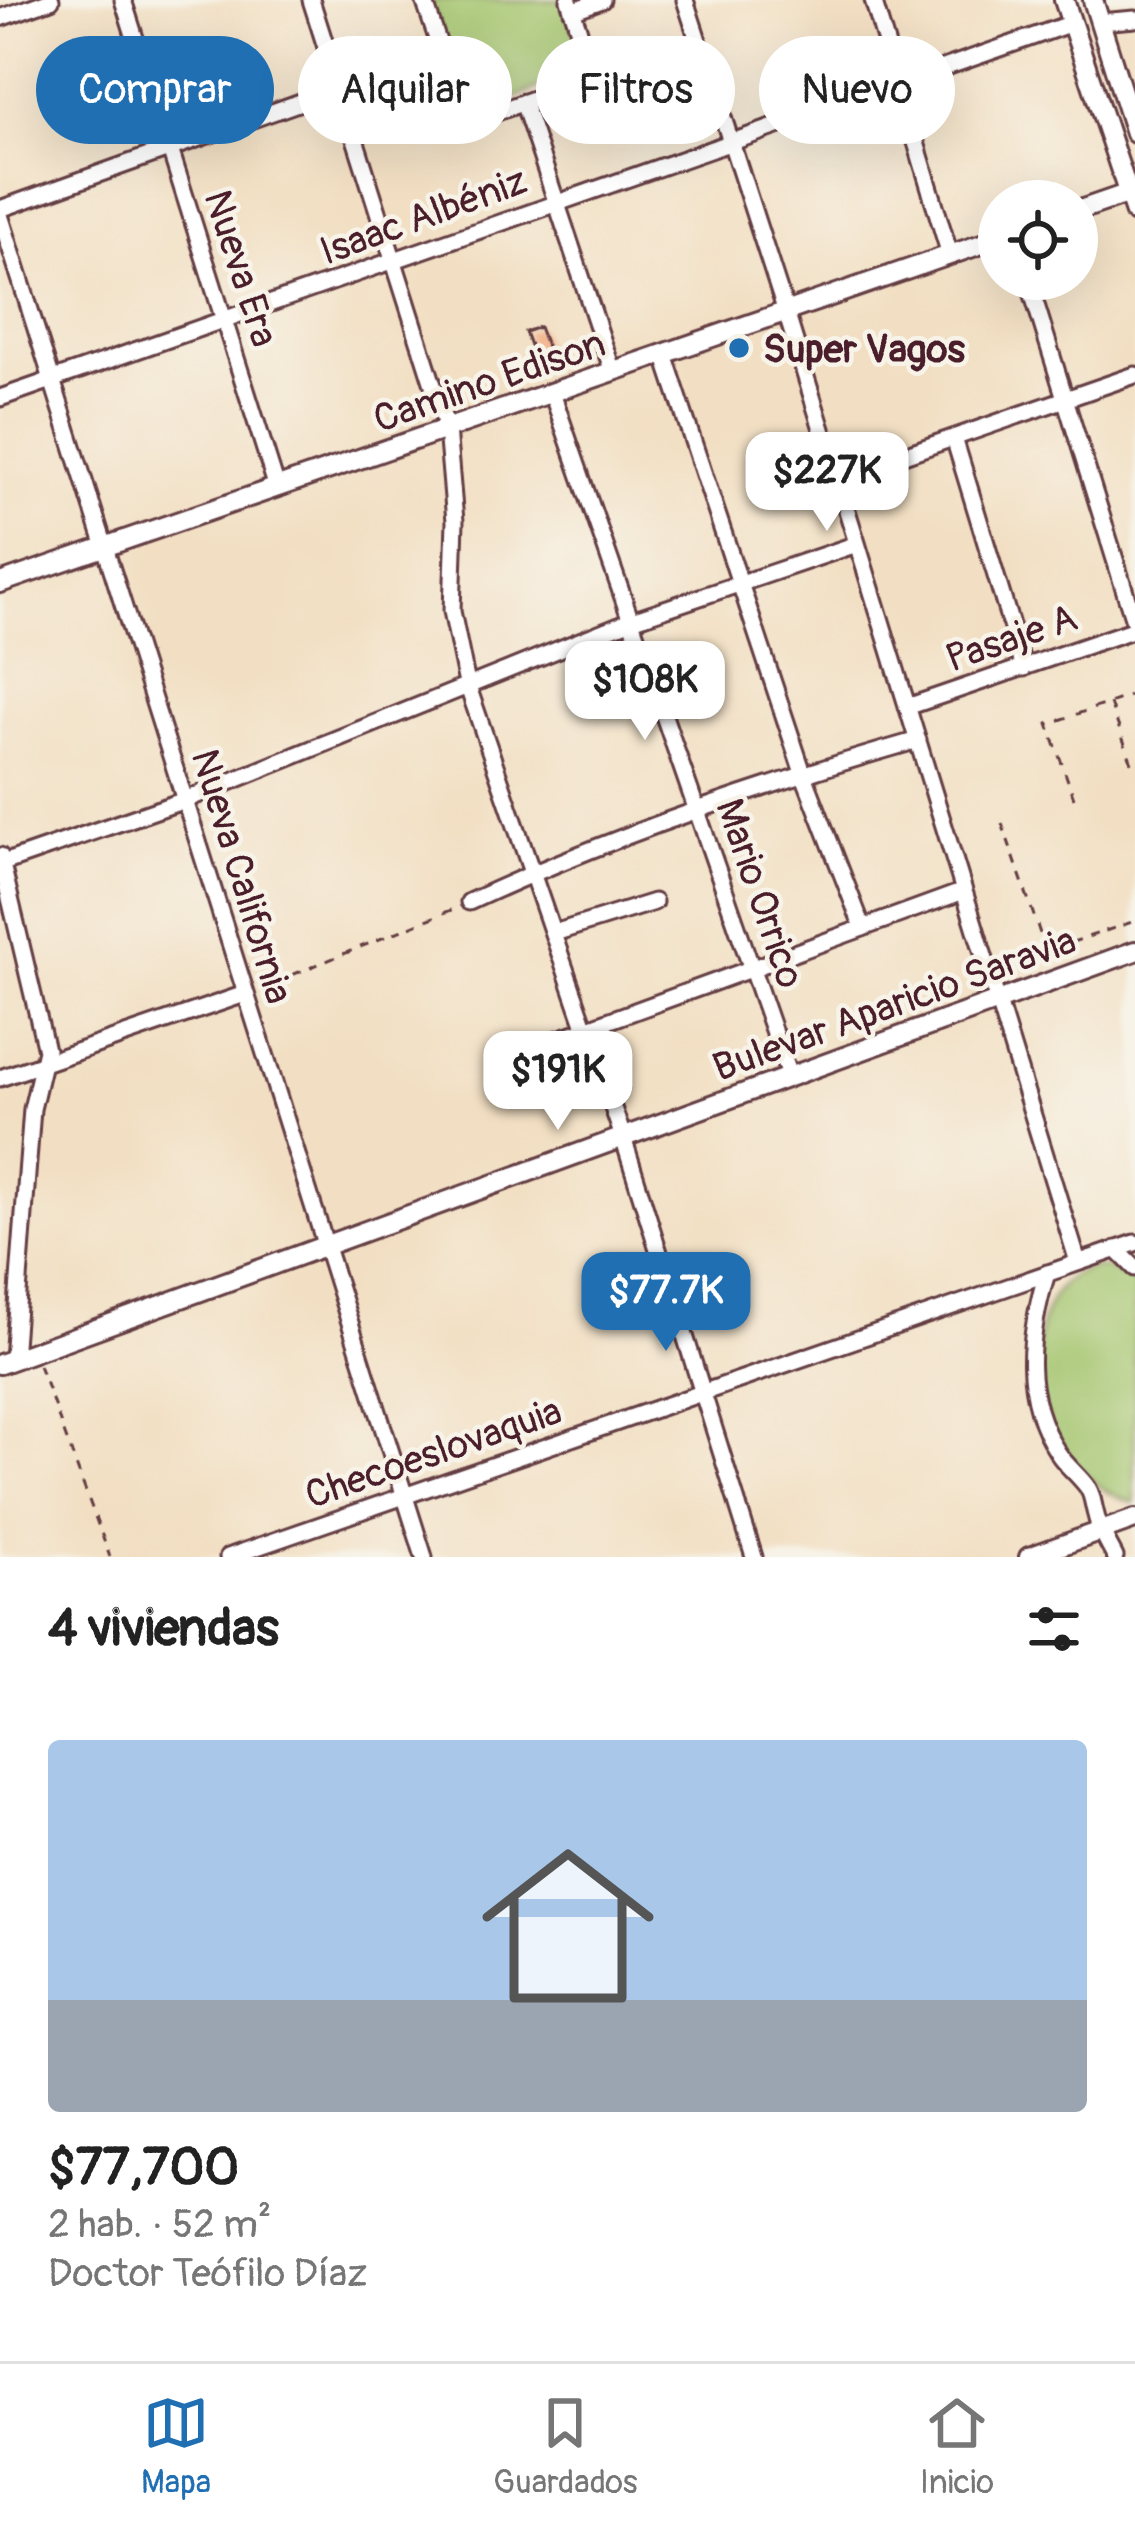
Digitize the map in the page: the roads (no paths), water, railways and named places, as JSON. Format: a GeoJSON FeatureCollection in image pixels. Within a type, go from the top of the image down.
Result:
{"type":"FeatureCollection","features":[{"type":"Feature","properties":{"kind":"street"},"geometry":{"type":"LineString","coordinates":[[0,18],[51,0]]}},
{"type":"Feature","properties":{"kind":"street","name":"Nueva Era"},"geometry":{"type":"LineString","coordinates":[[123,0],[277,488]]}},
{"type":"Feature","properties":{"kind":"street"},"geometry":{"type":"LineString","coordinates":[[311,0],[322,36]]}},
{"type":"Feature","properties":{"kind":"street"},"geometry":{"type":"LineString","coordinates":[[424,0],[436,36]]}},
{"type":"Feature","properties":{"kind":"street"},"geometry":{"type":"LineString","coordinates":[[512,106],[583,81],[590,73],[571,5],[602,0]]}},
{"type":"Feature","properties":{"kind":"street"},"geometry":{"type":"LineString","coordinates":[[685,0],[696,36]]}},
{"type":"Feature","properties":{"kind":"street"},"geometry":{"type":"LineString","coordinates":[[873,0],[884,36]]}},
{"type":"Feature","properties":{"kind":"street"},"geometry":{"type":"LineString","coordinates":[[1064,0],[1133,199],[1098,206]]}},
{"type":"Feature","properties":{"kind":"street"},"geometry":{"type":"LineString","coordinates":[[1093,0],[1135,133]]}},
{"type":"Feature","properties":{"kind":"street"},"geometry":{"type":"LineString","coordinates":[[1100,22],[1135,20]]}},
{"type":"Feature","properties":{"kind":"street","name":"Isaac Albéniz"},"geometry":{"type":"LineString","coordinates":[[955,64],[1072,23]]}},
{"type":"Feature","properties":{"kind":"street"},"geometry":{"type":"LineString","coordinates":[[524,102],[613,372]]}},
{"type":"Feature","properties":{"kind":"street"},"geometry":{"type":"LineString","coordinates":[[0,212],[298,103]]}},
{"type":"Feature","properties":{"kind":"street"},"geometry":{"type":"LineString","coordinates":[[357,144],[447,429],[454,521],[452,611],[467,684],[623,1137],[754,1557]]}},
{"type":"Feature","properties":{"kind":"street","name":"Isaac Albéniz"},"geometry":{"type":"LineString","coordinates":[[0,398],[721,144]]}},
{"type":"Feature","properties":{"kind":"street"},"geometry":{"type":"LineString","coordinates":[[731,144],[1078,1262]]}},
{"type":"Feature","properties":{"kind":"street"},"geometry":{"type":"LineString","coordinates":[[917,144],[950,255]]}},
{"type":"Feature","properties":{"kind":"street","name":"Nueva California"},"geometry":{"type":"LineString","coordinates":[[0,212],[424,1557]]}},
{"type":"Feature","properties":{"kind":"street","name":"Camino Edison"},"geometry":{"type":"LineString","coordinates":[[0,583],[978,245]]}},
{"type":"Feature","properties":{"kind":"street"},"geometry":{"type":"LineString","coordinates":[[1034,300],[1135,626]]}},
{"type":"Feature","properties":{"kind":"street"},"geometry":{"type":"LineString","coordinates":[[664,354],[804,773],[862,928]]}},
{"type":"Feature","properties":{"kind":"street"},"geometry":{"type":"LineString","coordinates":[[837,478],[1135,374]]}},
{"type":"Feature","properties":{"kind":"street","name":"Mario Orrico"},"geometry":{"type":"LineString","coordinates":[[552,393],[789,1076]]}},
{"type":"Feature","properties":{"kind":"street"},"geometry":{"type":"LineString","coordinates":[[953,438],[1024,668]]}},
{"type":"Feature","properties":{"kind":"street"},"geometry":{"type":"LineString","coordinates":[[7,1362],[32,1109],[46,1042],[1,861],[185,800],[628,621],[857,544]]}},
{"type":"Feature","properties":{"kind":"street","name":"Pasaje A"},"geometry":{"type":"LineString","coordinates":[[907,707],[1135,626]]}},
{"type":"Feature","properties":{"kind":"street"},"geometry":{"type":"LineString","coordinates":[[469,902],[534,872],[697,811],[918,740]]}},
{"type":"Feature","properties":{"kind":"street"},"geometry":{"type":"LineString","coordinates":[[509,1057],[964,891]]}},
{"type":"Feature","properties":{"kind":"street"},"geometry":{"type":"LineString","coordinates":[[554,933],[654,902]]}},
{"type":"Feature","properties":{"kind":"street","name":"Bulevar Aparicio Saravia"},"geometry":{"type":"LineString","coordinates":[[7,1362],[1135,951]]}},
{"type":"Feature","properties":{"kind":"street"},"geometry":{"type":"LineString","coordinates":[[0,1078],[245,994]]}},
{"type":"Feature","properties":{"kind":"street","name":"Checoeslovaquia"},"geometry":{"type":"LineString","coordinates":[[228,1557],[1135,1243]]}},
{"type":"Feature","properties":{"kind":"street"},"geometry":{"type":"LineString","coordinates":[[1116,1250],[1135,1268]]}},
{"type":"Feature","properties":{"kind":"street"},"geometry":{"type":"LineString","coordinates":[[1047,1273],[1030,1354],[1032,1390],[1042,1424],[1058,1453],[1089,1490],[1115,1557]]}},
{"type":"Feature","properties":{"kind":"street"},"geometry":{"type":"LineString","coordinates":[[1029,1557],[1135,1519]]}},
{"type":"Feature","properties":{"kind":"place","name":"Super Vagos"},"geometry":{"type":"Point","coordinates":[739,348]}}]}
